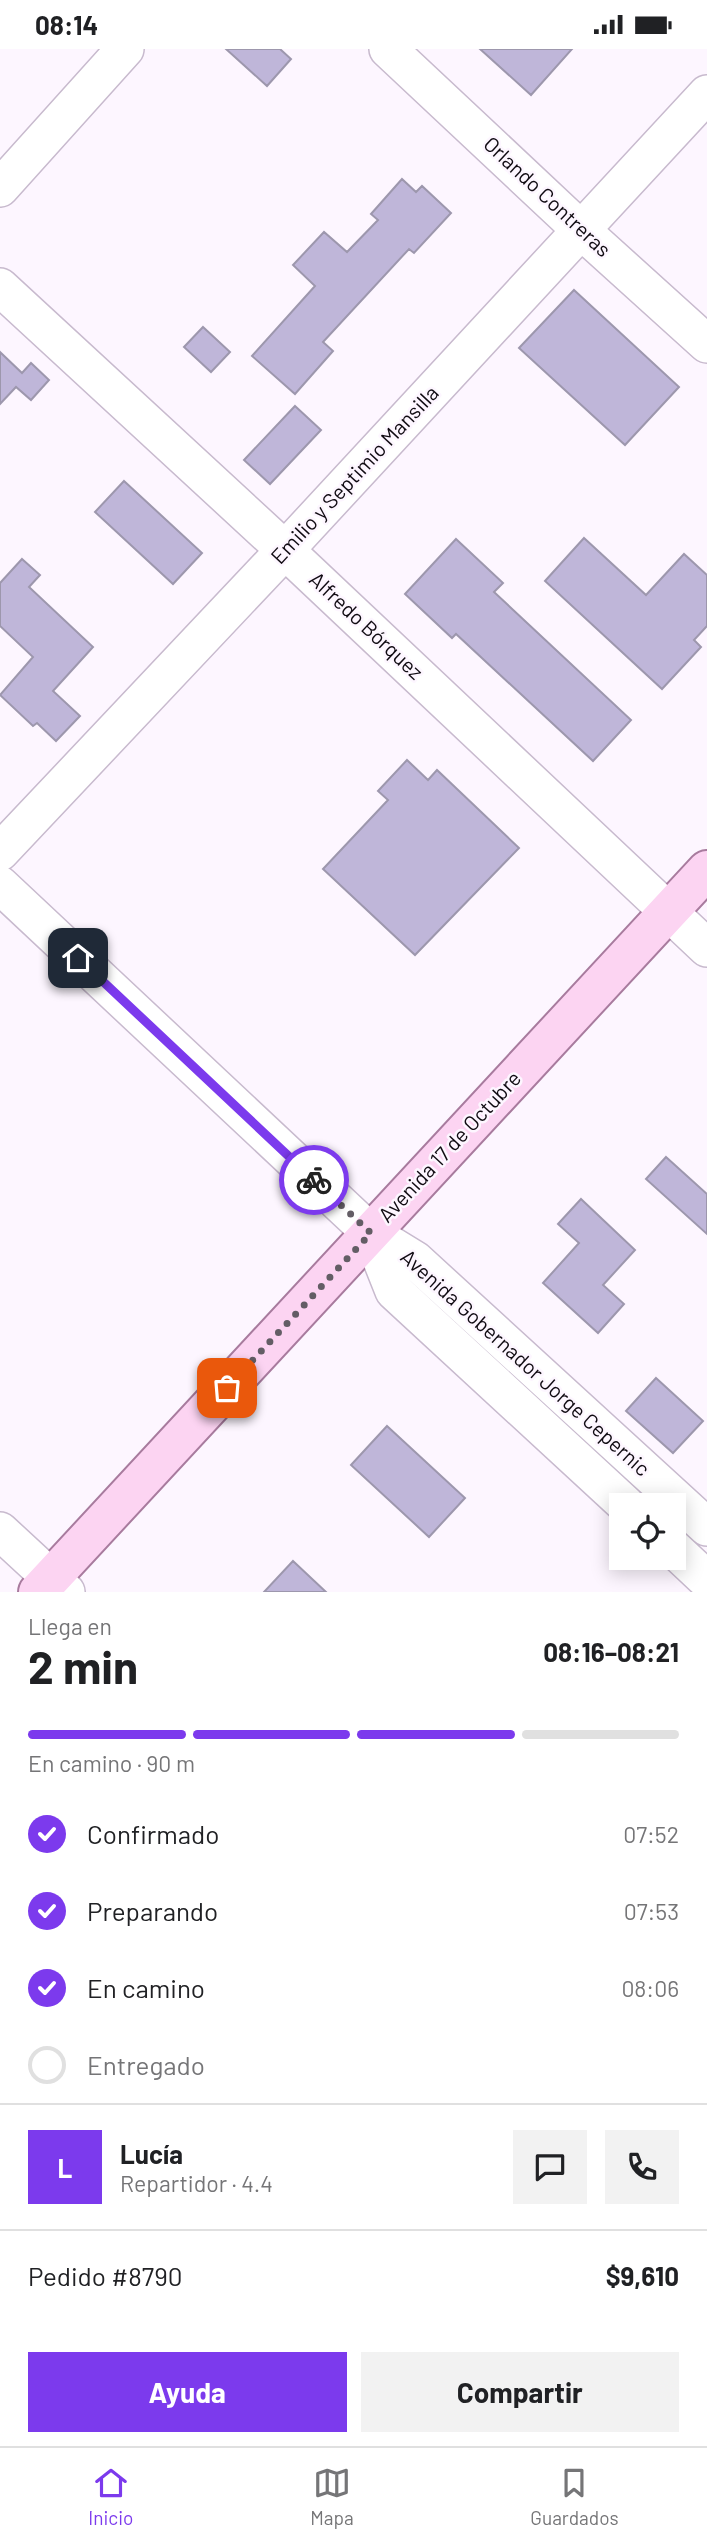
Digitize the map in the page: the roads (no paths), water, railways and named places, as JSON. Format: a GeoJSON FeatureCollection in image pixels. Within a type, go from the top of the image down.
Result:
{"type":"FeatureCollection","features":[{"type":"Feature","properties":{"kind":"main road","name":"Avenida 17 de Octubre"},"geometry":{"type":"LineString","coordinates":[[52,1587],[371,1233],[707,870]]}},
{"type":"Feature","properties":{"kind":"street"},"geometry":{"type":"LineString","coordinates":[[0,188],[125,49]]}},
{"type":"Feature","properties":{"kind":"street","name":"Orlando Contreras"},"geometry":{"type":"LineString","coordinates":[[388,49],[707,344]]}},
{"type":"Feature","properties":{"kind":"street","name":"Emilio y Septimio Mansilla"},"geometry":{"type":"LineString","coordinates":[[0,852],[285,550],[707,95]]}},
{"type":"Feature","properties":{"kind":"street","name":"Alfredo Bórquez"},"geometry":{"type":"LineString","coordinates":[[0,287],[285,550],[707,948]]}},
{"type":"Feature","properties":{"kind":"street"},"geometry":{"type":"LineString","coordinates":[[0,885],[371,1233]]}},
{"type":"Feature","properties":{"kind":"street","name":"Avenida Gobernador Jorge Cepernic"},"geometry":{"type":"LineString","coordinates":[[371,1233],[394,1291],[613,1493]]}},
{"type":"Feature","properties":{"kind":"street","name":"Avenida Gobernador Jorge Cepernic"},"geometry":{"type":"LineString","coordinates":[[371,1233],[415,1260],[707,1527]]}},
{"type":"Feature","properties":{"kind":"street"},"geometry":{"type":"LineString","coordinates":[[0,1531],[52,1587]]}},
{"type":"Feature","properties":{"kind":"street"},"geometry":{"type":"LineString","coordinates":[[686,1560],[707,1580]]}}]}
